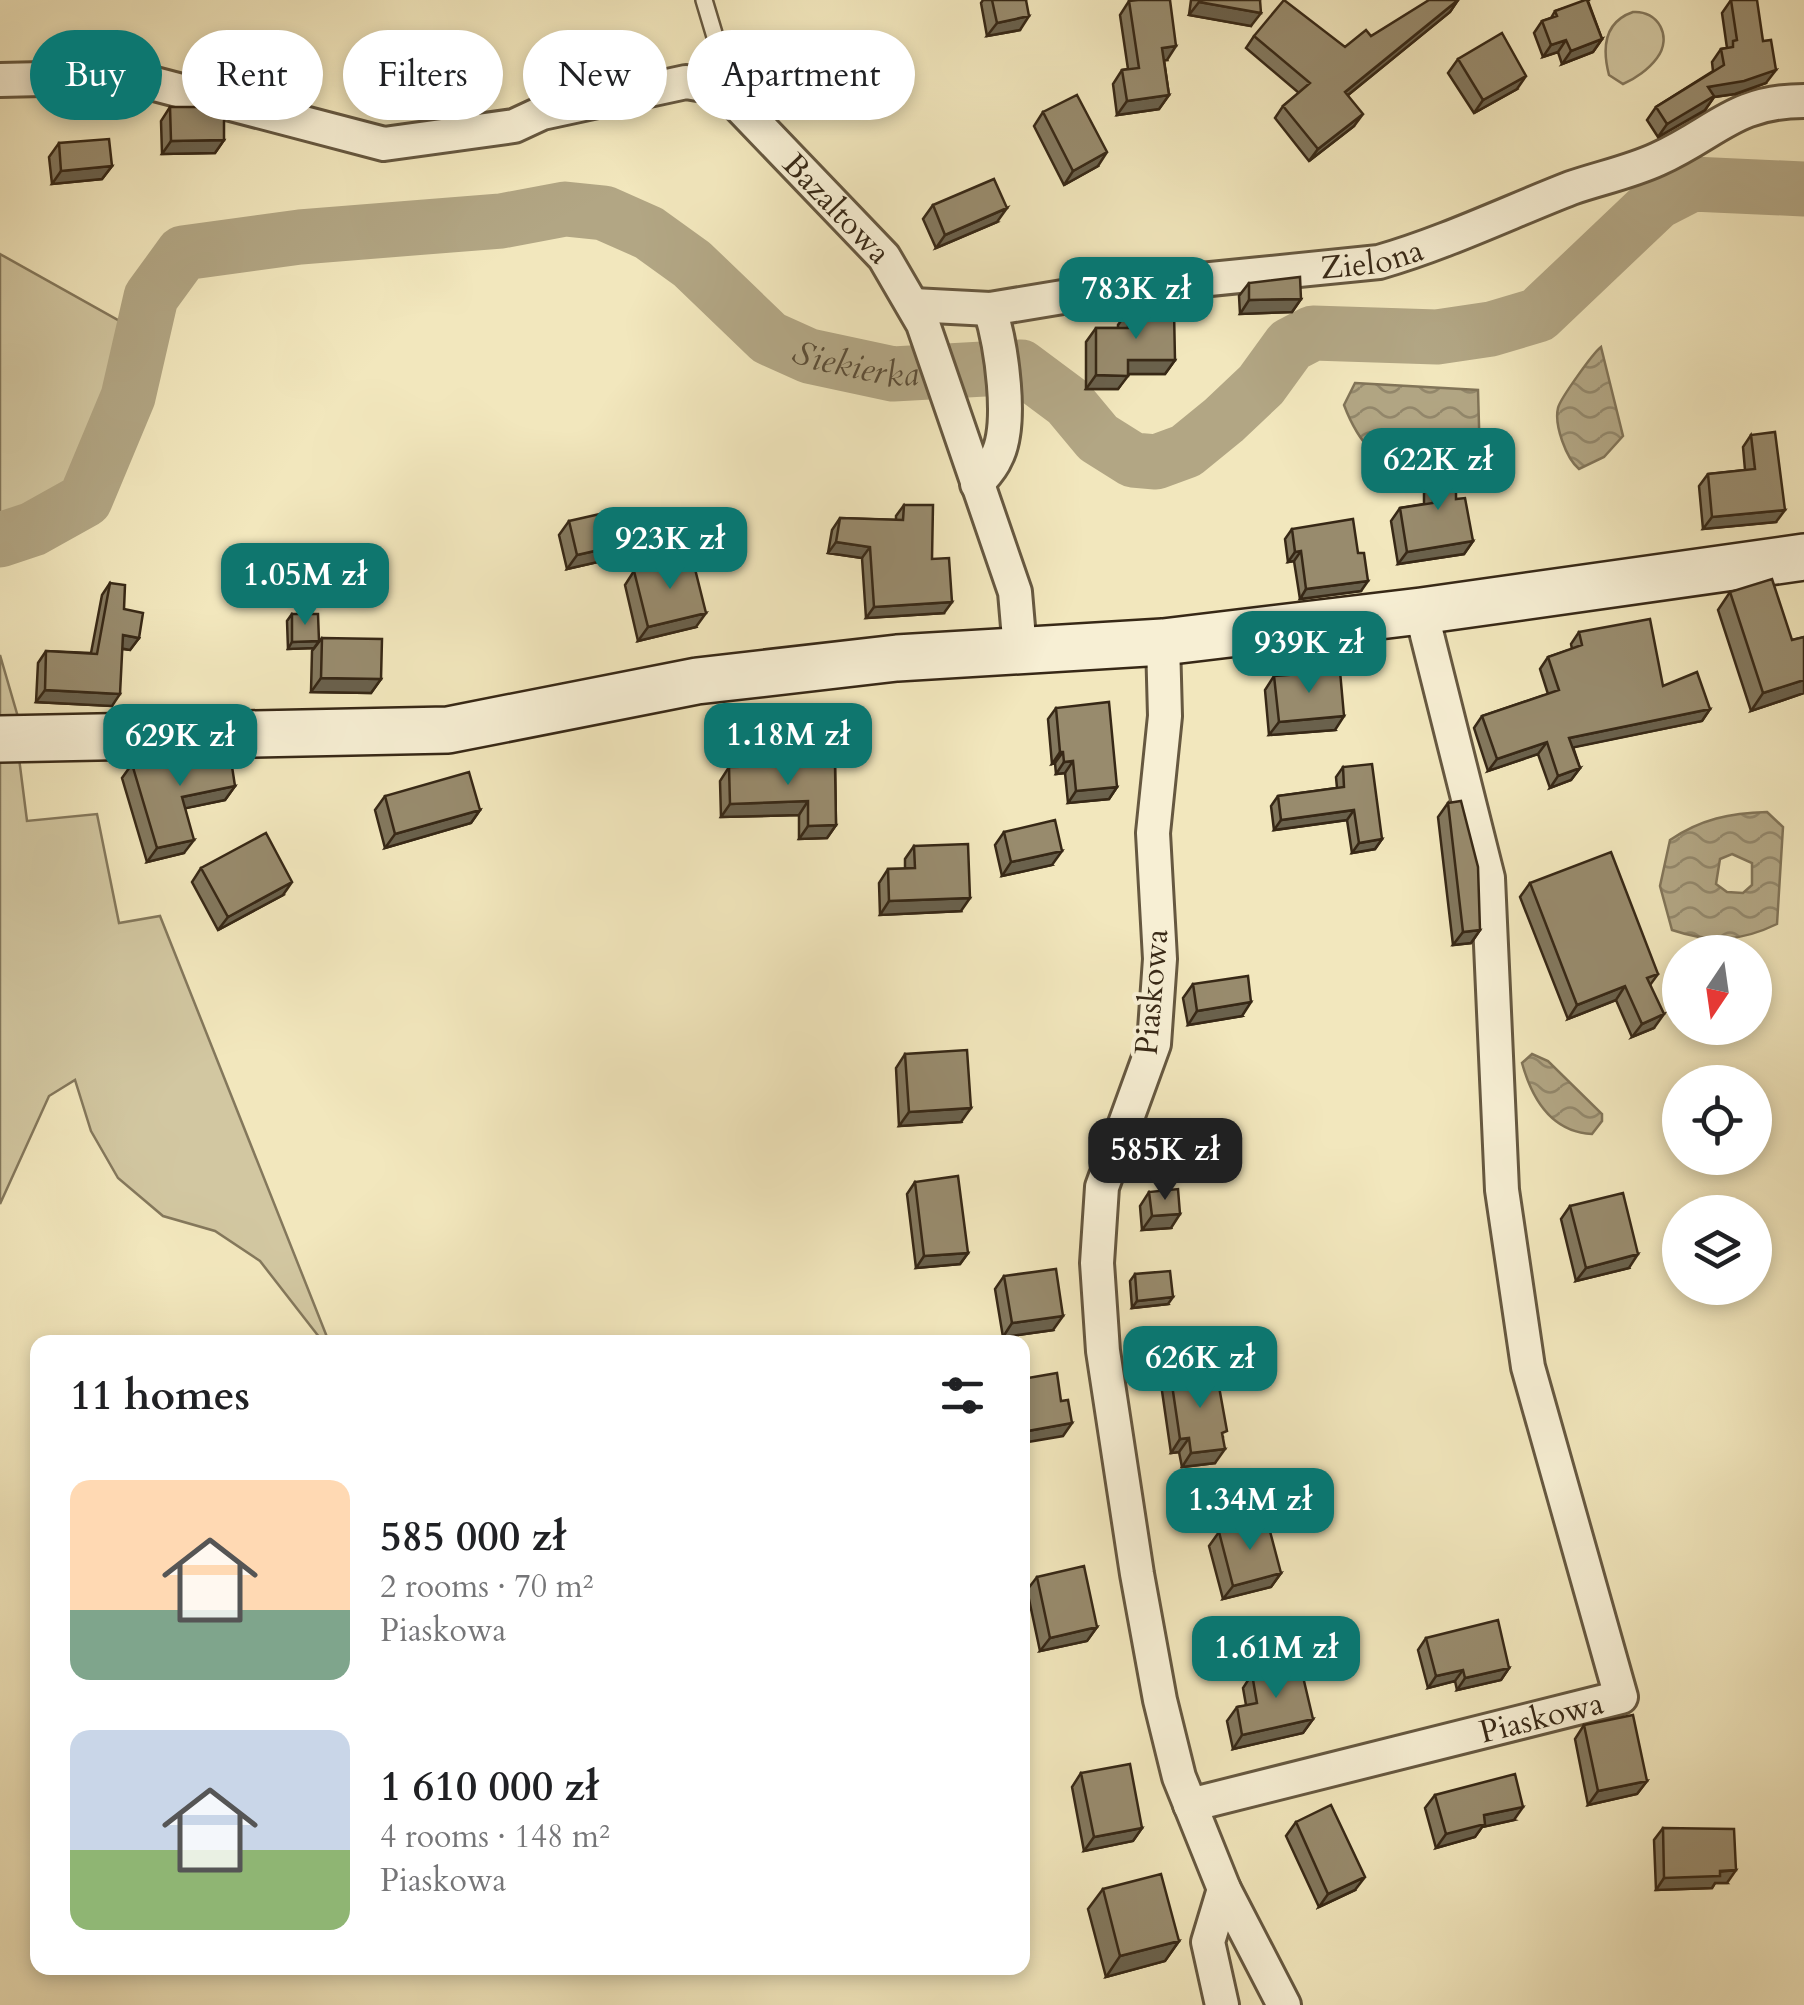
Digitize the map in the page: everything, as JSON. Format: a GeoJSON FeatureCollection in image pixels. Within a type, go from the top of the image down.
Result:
{"type":"FeatureCollection","features":[{"type":"Feature","properties":{"kind":"main road"},"geometry":{"type":"LineString","coordinates":[[0,738],[448,730],[697,681],[897,658],[1162,642],[1421,612],[1804,556]]}},
{"type":"Feature","properties":{"kind":"street"},"geometry":{"type":"LineString","coordinates":[[0,80],[128,77],[384,144],[514,126],[542,113],[687,82]]}},
{"type":"Feature","properties":{"kind":"street","name":"Zielona"},"geometry":{"type":"LineString","coordinates":[[918,314],[990,309],[1111,289],[1378,262],[1658,159],[1740,111],[1782,101],[1804,102]]}},
{"type":"Feature","properties":{"kind":"street","name":"Bazaltowa"},"geometry":{"type":"LineString","coordinates":[[753,120],[884,257],[918,314],[1015,592],[1020,650]]}},
{"type":"Feature","properties":{"kind":"street"},"geometry":{"type":"LineString","coordinates":[[978,484],[997,458],[1003,439],[1002,345],[990,309]]}},
{"type":"Feature","properties":{"kind":"street","name":"Piaskowa"},"geometry":{"type":"LineString","coordinates":[[1190,1805],[1621,1697],[1528,1367],[1502,1190],[1488,878],[1421,612]]}},
{"type":"Feature","properties":{"kind":"street","name":"Piaskowa"},"geometry":{"type":"LineString","coordinates":[[1162,642],[1164,716],[1154,833],[1160,959],[1154,1044],[1102,1187],[1098,1263],[1103,1351],[1137,1574],[1179,1778],[1224,1890],[1284,2005]]}},
{"type":"Feature","properties":{"kind":"street"},"geometry":{"type":"LineString","coordinates":[[1222,2005],[1208,1942],[1224,1890]]}},
{"type":"Feature","properties":{"kind":"lane"},"geometry":{"type":"LineString","coordinates":[[704,0],[713,30]]}},
{"type":"Feature","properties":{"kind":"shaded area"},"geometry":{"type":"Polygon","coordinates":[[[1633,12],[1656,20],[1664,42],[1650,66],[1623,84],[1609,75],[1606,46],[1616,22],[1633,12]]]}},
{"type":"Feature","properties":{"kind":"shaded area"},"geometry":{"type":"Polygon","coordinates":[[[0,254],[132,328],[109,418],[90,464],[65,494],[0,523],[0,254]]]}},
{"type":"Feature","properties":{"kind":"shaded area"},"geometry":{"type":"Polygon","coordinates":[[[0,655],[20,724],[0,724],[0,655]]]}},
{"type":"Feature","properties":{"kind":"shaded area"},"geometry":{"type":"Polygon","coordinates":[[[19,758],[27,821],[97,814],[119,923],[160,916],[326,1335],[318,1335],[260,1261],[215,1231],[163,1216],[118,1178],[91,1131],[75,1080],[49,1096],[0,1204],[0,759],[19,758]]]}},
{"type":"Feature","properties":{"kind":"water"},"geometry":{"type":"Polygon","coordinates":[[[1601,347],[1623,436],[1604,457],[1579,469],[1562,441],[1558,408],[1601,347]]]}},
{"type":"Feature","properties":{"kind":"water"},"geometry":{"type":"Polygon","coordinates":[[[1355,383],[1478,390],[1480,461],[1461,467],[1414,468],[1397,466],[1376,455],[1360,437],[1344,405],[1355,383]]]}},
{"type":"Feature","properties":{"kind":"water"},"geometry":{"type":"Polygon","coordinates":[[[1767,812],[1783,827],[1777,924],[1745,935],[1692,935],[1672,930],[1660,886],[1670,840],[1705,822],[1767,812]],[[1732,854],[1720,859],[1716,884],[1727,892],[1743,893],[1752,885],[1752,863],[1732,854]]]}},
{"type":"Feature","properties":{"kind":"water"},"geometry":{"type":"Polygon","coordinates":[[[1532,1054],[1548,1061],[1602,1114],[1602,1121],[1592,1134],[1566,1127],[1538,1101],[1522,1063],[1532,1054]]]}},
{"type":"Feature","properties":{"kind":"building"},"geometry":{"type":"Polygon","coordinates":[[[992,0],[1026,0],[1029,16],[997,23],[992,0]]]}},
{"type":"Feature","properties":{"kind":"building"},"geometry":{"type":"Polygon","coordinates":[[[1170,0],[1176,46],[1162,48],[1169,95],[1127,101],[1122,70],[1139,68],[1129,1],[1170,0]]]}},
{"type":"Feature","properties":{"kind":"building"},"geometry":{"type":"Polygon","coordinates":[[[1260,0],[1261,13],[1199,2],[1260,0]]]}},
{"type":"Feature","properties":{"kind":"building"},"geometry":{"type":"Polygon","coordinates":[[[1284,0],[1345,47],[1366,30],[1371,36],[1429,0],[1458,0],[1345,92],[1363,114],[1318,149],[1283,106],[1310,83],[1254,36],[1284,0]]]}},
{"type":"Feature","properties":{"kind":"building"},"geometry":{"type":"Polygon","coordinates":[[[1587,0],[1602,39],[1571,51],[1566,40],[1551,45],[1542,21],[1557,16],[1555,11],[1587,0]]]}},
{"type":"Feature","properties":{"kind":"building"},"geometry":{"type":"Polygon","coordinates":[[[1731,0],[1757,0],[1763,41],[1771,40],[1776,70],[1708,87],[1714,96],[1667,124],[1656,107],[1724,65],[1721,49],[1733,47],[1737,40],[1731,0]]]}},
{"type":"Feature","properties":{"kind":"building"},"geometry":{"type":"Polygon","coordinates":[[[1502,33],[1526,76],[1483,100],[1458,59],[1502,33]]]}},
{"type":"Feature","properties":{"kind":"building"},"geometry":{"type":"Polygon","coordinates":[[[1077,95],[1107,152],[1073,171],[1043,112],[1077,95]]]}},
{"type":"Feature","properties":{"kind":"building"},"geometry":{"type":"Polygon","coordinates":[[[170,107],[182,107],[182,120],[224,120],[224,140],[171,141],[170,107]]]}},
{"type":"Feature","properties":{"kind":"building"},"geometry":{"type":"Polygon","coordinates":[[[109,139],[112,166],[61,171],[59,143],[109,139]]]}},
{"type":"Feature","properties":{"kind":"building"},"geometry":{"type":"Polygon","coordinates":[[[994,179],[1007,208],[945,235],[933,205],[994,179]]]}},
{"type":"Feature","properties":{"kind":"building"},"geometry":{"type":"Polygon","coordinates":[[[1300,277],[1301,299],[1249,300],[1249,283],[1300,277]]]}},
{"type":"Feature","properties":{"kind":"building"},"geometry":{"type":"Polygon","coordinates":[[[1128,311],[1174,311],[1175,360],[1128,360],[1128,376],[1096,375],[1096,328],[1128,328],[1128,311]]]}},
{"type":"Feature","properties":{"kind":"building"},"geometry":{"type":"Polygon","coordinates":[[[1775,432],[1785,510],[1712,517],[1708,474],[1755,469],[1751,435],[1775,432]]]}},
{"type":"Feature","properties":{"kind":"building"},"geometry":{"type":"Polygon","coordinates":[[[1433,456],[1456,456],[1456,499],[1465,498],[1473,541],[1407,552],[1400,508],[1433,503],[1433,456]]]}},
{"type":"Feature","properties":{"kind":"building"},"geometry":{"type":"Polygon","coordinates":[[[904,505],[933,505],[932,559],[949,558],[952,602],[874,607],[870,547],[836,542],[840,518],[903,520],[904,505]]]}},
{"type":"Feature","properties":{"kind":"building"},"geometry":{"type":"Polygon","coordinates":[[[622,509],[630,543],[577,555],[569,521],[622,509]]]}},
{"type":"Feature","properties":{"kind":"building"},"geometry":{"type":"Polygon","coordinates":[[[1353,519],[1358,553],[1364,553],[1368,581],[1306,589],[1301,551],[1295,552],[1292,529],[1353,519]]]}},
{"type":"Feature","properties":{"kind":"building"},"geometry":{"type":"Polygon","coordinates":[[[692,557],[706,613],[648,627],[634,571],[692,557]]]}},
{"type":"Feature","properties":{"kind":"building"},"geometry":{"type":"Polygon","coordinates":[[[1772,579],[1792,640],[1804,637],[1804,680],[1763,693],[1730,592],[1772,579]]]}},
{"type":"Feature","properties":{"kind":"building"},"geometry":{"type":"Polygon","coordinates":[[[110,583],[125,585],[124,609],[143,613],[139,638],[123,635],[120,694],[45,690],[46,651],[97,654],[110,583]]]}},
{"type":"Feature","properties":{"kind":"building"},"geometry":{"type":"Polygon","coordinates":[[[292,614],[318,614],[319,641],[292,642],[292,614]]]}},
{"type":"Feature","properties":{"kind":"building"},"geometry":{"type":"Polygon","coordinates":[[[1650,619],[1663,686],[1697,672],[1710,709],[1569,738],[1580,768],[1558,776],[1547,742],[1497,759],[1482,716],[1559,690],[1548,657],[1582,645],[1579,632],[1650,619]]]}},
{"type":"Feature","properties":{"kind":"building"},"geometry":{"type":"Polygon","coordinates":[[[322,638],[382,639],[381,679],[321,678],[322,638]]]}},
{"type":"Feature","properties":{"kind":"building"},"geometry":{"type":"Polygon","coordinates":[[[1340,671],[1344,716],[1279,722],[1274,676],[1340,671]]]}},
{"type":"Feature","properties":{"kind":"building"},"geometry":{"type":"Polygon","coordinates":[[[1109,702],[1117,787],[1076,791],[1073,761],[1064,762],[1060,752],[1056,708],[1109,702]]]}},
{"type":"Feature","properties":{"kind":"building"},"geometry":{"type":"Polygon","coordinates":[[[229,747],[235,786],[182,797],[194,840],[157,848],[132,764],[229,747]]]}},
{"type":"Feature","properties":{"kind":"building"},"geometry":{"type":"Polygon","coordinates":[[[1372,764],[1382,839],[1359,843],[1354,810],[1281,820],[1278,796],[1344,787],[1343,767],[1372,764]]]}},
{"type":"Feature","properties":{"kind":"building"},"geometry":{"type":"Polygon","coordinates":[[[835,765],[836,825],[808,826],[808,801],[730,804],[729,767],[835,765]]]}},
{"type":"Feature","properties":{"kind":"building"},"geometry":{"type":"Polygon","coordinates":[[[469,772],[480,810],[395,834],[385,796],[469,772]]]}},
{"type":"Feature","properties":{"kind":"building"},"geometry":{"type":"Polygon","coordinates":[[[1461,801],[1478,867],[1480,930],[1463,932],[1448,803],[1461,801]]]}},
{"type":"Feature","properties":{"kind":"building"},"geometry":{"type":"Polygon","coordinates":[[[1055,820],[1062,851],[1011,862],[1004,832],[1055,820]]]}},
{"type":"Feature","properties":{"kind":"building"},"geometry":{"type":"Polygon","coordinates":[[[266,833],[292,882],[228,917],[201,868],[266,833]]]}},
{"type":"Feature","properties":{"kind":"building"},"geometry":{"type":"Polygon","coordinates":[[[968,844],[970,898],[889,901],[888,869],[915,868],[914,846],[968,844]]]}},
{"type":"Feature","properties":{"kind":"building"},"geometry":{"type":"Polygon","coordinates":[[[1611,852],[1658,974],[1647,978],[1662,1015],[1642,1024],[1625,986],[1577,1005],[1530,883],[1611,852]]]}},
{"type":"Feature","properties":{"kind":"building"},"geometry":{"type":"Polygon","coordinates":[[[1248,976],[1251,1002],[1197,1011],[1193,984],[1248,976]]]}},
{"type":"Feature","properties":{"kind":"building"},"geometry":{"type":"Polygon","coordinates":[[[967,1050],[971,1108],[909,1112],[905,1054],[967,1050]]]}},
{"type":"Feature","properties":{"kind":"building"},"geometry":{"type":"Polygon","coordinates":[[[958,1176],[968,1253],[924,1256],[915,1182],[958,1176]]]}},
{"type":"Feature","properties":{"kind":"building"},"geometry":{"type":"Polygon","coordinates":[[[1178,1189],[1180,1214],[1152,1216],[1149,1192],[1178,1189]]]}},
{"type":"Feature","properties":{"kind":"building"},"geometry":{"type":"Polygon","coordinates":[[[1623,1193],[1638,1254],[1586,1268],[1570,1206],[1623,1193]]]}},
{"type":"Feature","properties":{"kind":"building"},"geometry":{"type":"Polygon","coordinates":[[[1056,1269],[1063,1316],[1012,1323],[1004,1276],[1056,1269]]]}},
{"type":"Feature","properties":{"kind":"building"},"geometry":{"type":"Polygon","coordinates":[[[1170,1271],[1173,1297],[1137,1301],[1135,1274],[1170,1271]]]}},
{"type":"Feature","properties":{"kind":"building"},"geometry":{"type":"Polygon","coordinates":[[[1216,1370],[1227,1431],[1222,1433],[1225,1449],[1191,1453],[1189,1438],[1180,1439],[1171,1378],[1216,1370]]]}},
{"type":"Feature","properties":{"kind":"building"},"geometry":{"type":"Polygon","coordinates":[[[1057,1373],[1061,1401],[1068,1400],[1072,1423],[1030,1431],[1030,1378],[1057,1373]]]}},
{"type":"Feature","properties":{"kind":"building"},"geometry":{"type":"Polygon","coordinates":[[[1267,1520],[1281,1573],[1233,1586],[1219,1532],[1267,1520]]]}},
{"type":"Feature","properties":{"kind":"building"},"geometry":{"type":"Polygon","coordinates":[[[1084,1566],[1097,1627],[1050,1638],[1037,1577],[1084,1566]]]}},
{"type":"Feature","properties":{"kind":"building"},"geometry":{"type":"Polygon","coordinates":[[[1498,1620],[1509,1668],[1465,1678],[1463,1670],[1436,1676],[1426,1638],[1498,1620]]]}},
{"type":"Feature","properties":{"kind":"building"},"geometry":{"type":"Polygon","coordinates":[[[1300,1664],[1313,1719],[1242,1735],[1237,1707],[1257,1703],[1252,1674],[1300,1664]]]}},
{"type":"Feature","properties":{"kind":"building"},"geometry":{"type":"Polygon","coordinates":[[[1633,1715],[1647,1781],[1598,1791],[1584,1725],[1633,1715]]]}},
{"type":"Feature","properties":{"kind":"building"},"geometry":{"type":"Polygon","coordinates":[[[1130,1764],[1142,1828],[1094,1837],[1081,1773],[1130,1764]]]}},
{"type":"Feature","properties":{"kind":"building"},"geometry":{"type":"Polygon","coordinates":[[[1515,1774],[1523,1807],[1484,1815],[1485,1824],[1446,1834],[1435,1795],[1515,1774]]]}},
{"type":"Feature","properties":{"kind":"building"},"geometry":{"type":"Polygon","coordinates":[[[1331,1805],[1365,1877],[1328,1894],[1296,1822],[1331,1805]]]}},
{"type":"Feature","properties":{"kind":"building"},"geometry":{"type":"Polygon","coordinates":[[[1663,1828],[1734,1829],[1736,1870],[1720,1871],[1720,1876],[1664,1878],[1663,1828]]]}},
{"type":"Feature","properties":{"kind":"building"},"geometry":{"type":"Polygon","coordinates":[[[1161,1874],[1179,1941],[1120,1956],[1103,1889],[1161,1874]]]}},
{"type":"Feature","properties":{"kind":"waterway","name":"Siekierka"},"geometry":{"type":"LineString","coordinates":[[0,540],[33,529],[85,500],[128,397],[151,297],[183,253],[300,237],[501,221],[565,209],[604,213],[649,233],[692,264],[769,338],[809,356],[893,374],[1021,367],[1068,402],[1098,438],[1133,460],[1156,462],[1186,451],[1224,420],[1261,385],[1290,345],[1313,333],[1437,337],[1491,329],[1538,315],[1657,202],[1692,184],[1804,189]]}}]}
